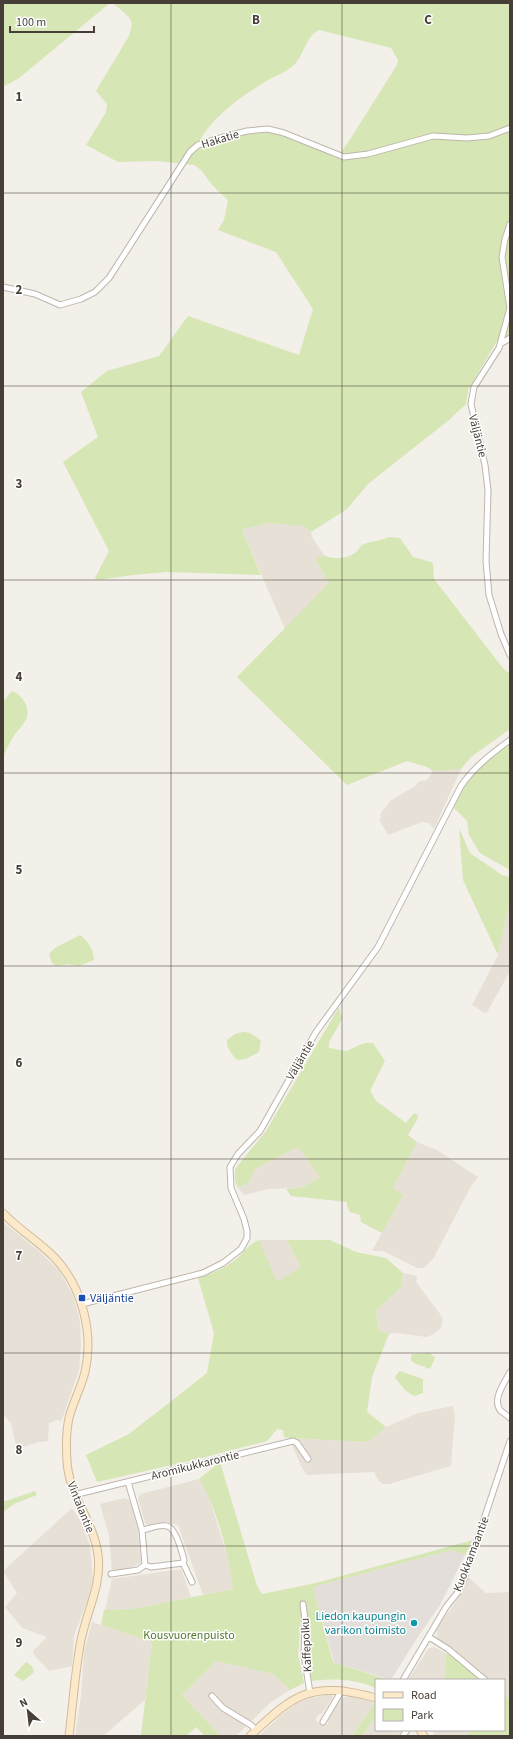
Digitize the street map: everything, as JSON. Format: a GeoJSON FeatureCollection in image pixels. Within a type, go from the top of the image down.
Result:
{"type":"FeatureCollection","features":[{"type":"Feature","properties":{"kind":"street","name":"Hakatie"},"geometry":{"type":"LineString","coordinates":[[3,287],[35,294],[60,305],[81,299],[95,292],[109,278],[190,152],[198,145],[220,138],[247,131],[268,129],[284,133],[344,157],[368,154],[433,136],[467,138],[489,136],[510,128]]}},
{"type":"Feature","properties":{"kind":"street","name":"Väljäntie"},"geometry":{"type":"LineString","coordinates":[[510,224],[502,257],[510,308],[502,343],[474,387],[471,404],[485,465],[488,490],[486,561],[489,595],[501,634],[510,655]]}},
{"type":"Feature","properties":{"kind":"street"},"geometry":{"type":"LineString","coordinates":[[502,343],[510,338]]}},
{"type":"Feature","properties":{"kind":"street","name":"Väljäntie"},"geometry":{"type":"LineString","coordinates":[[82,1304],[203,1273],[224,1263],[241,1249],[246,1238],[247,1231],[244,1219],[231,1188],[230,1167],[238,1154],[260,1131],[316,1032],[378,947],[461,786],[469,774],[481,762],[510,740]]}},
{"type":"Feature","properties":{"kind":"street","name":"Vintalantie"},"geometry":{"type":"LineString","coordinates":[[3,1213],[54,1257],[70,1279],[82,1304],[86,1327],[87,1359],[83,1380],[69,1417],[66,1446],[69,1477],[74,1495],[96,1543],[99,1577],[81,1638],[69,1736]]}},
{"type":"Feature","properties":{"kind":"street"},"geometry":{"type":"LineString","coordinates":[[510,1372],[499,1393],[498,1402],[500,1409],[510,1418]]}},
{"type":"Feature","properties":{"kind":"street","name":"Aromikukkarontie"},"geometry":{"type":"LineString","coordinates":[[74,1495],[293,1441],[297,1443],[308,1459]]}},
{"type":"Feature","properties":{"kind":"street","name":"Kuokkamaantie"},"geometry":{"type":"LineString","coordinates":[[404,1679],[446,1607],[458,1592],[464,1579],[510,1441]]}},
{"type":"Feature","properties":{"kind":"street"},"geometry":{"type":"LineString","coordinates":[[128,1482],[142,1530],[145,1565]]}},
{"type":"Feature","properties":{"kind":"street"},"geometry":{"type":"LineString","coordinates":[[142,1530],[166,1526],[170,1527],[175,1533],[184,1560],[183,1563],[192,1582]]}},
{"type":"Feature","properties":{"kind":"street"},"geometry":{"type":"LineString","coordinates":[[145,1565],[151,1567],[183,1563]]}},
{"type":"Feature","properties":{"kind":"street"},"geometry":{"type":"LineString","coordinates":[[111,1574],[138,1570],[145,1565]]}},
{"type":"Feature","properties":{"kind":"street","name":"Kaffepolku"},"geometry":{"type":"LineString","coordinates":[[303,1604],[305,1620],[304,1655],[309,1689]]}},
{"type":"Feature","properties":{"kind":"street"},"geometry":{"type":"LineString","coordinates":[[428,1637],[448,1649],[484,1679]]}},
{"type":"Feature","properties":{"kind":"street"},"geometry":{"type":"LineString","coordinates":[[250,1736],[290,1702],[309,1689],[342,1690],[375,1698]]}},
{"type":"Feature","properties":{"kind":"street"},"geometry":{"type":"LineString","coordinates":[[323,1722],[342,1690]]}},
{"type":"Feature","properties":{"kind":"street"},"geometry":{"type":"LineString","coordinates":[[212,1696],[222,1708],[251,1725],[256,1730]]}},
{"type":"Feature","properties":{"kind":"shaded area"},"geometry":{"type":"Polygon","coordinates":[[[267,523],[304,526],[311,532],[312,537],[324,555],[315,559],[329,583],[285,629],[242,530],[267,523]]]}},
{"type":"Feature","properties":{"kind":"shaded area"},"geometry":{"type":"Polygon","coordinates":[[[461,769],[434,829],[429,823],[422,822],[388,835],[380,821],[381,813],[390,801],[415,786],[418,782],[427,780],[433,771],[461,769]]]}},
{"type":"Feature","properties":{"kind":"shaded area"},"geometry":{"type":"Polygon","coordinates":[[[510,900],[510,971],[486,1014],[472,1005],[498,955],[510,900]]]}},
{"type":"Feature","properties":{"kind":"shaded area"},"geometry":{"type":"Polygon","coordinates":[[[417,1142],[437,1150],[478,1177],[470,1188],[433,1259],[423,1268],[417,1268],[382,1251],[372,1251],[403,1195],[393,1188],[417,1142]]]}},
{"type":"Feature","properties":{"kind":"shaded area"},"geometry":{"type":"Polygon","coordinates":[[[298,1147],[320,1177],[301,1188],[268,1189],[244,1195],[238,1188],[248,1183],[255,1169],[298,1147]]]}},
{"type":"Feature","properties":{"kind":"shaded area"},"geometry":{"type":"Polygon","coordinates":[[[3,1222],[59,1270],[74,1298],[80,1322],[81,1345],[79,1370],[61,1422],[58,1420],[49,1423],[48,1441],[39,1442],[17,1449],[11,1424],[3,1413],[3,1222]]]}},
{"type":"Feature","properties":{"kind":"shaded area"},"geometry":{"type":"Polygon","coordinates":[[[259,1240],[287,1240],[301,1267],[277,1283],[259,1240]]]}},
{"type":"Feature","properties":{"kind":"shaded area"},"geometry":{"type":"Polygon","coordinates":[[[403,1273],[417,1276],[416,1282],[443,1319],[439,1330],[434,1334],[427,1337],[396,1333],[389,1334],[379,1331],[376,1311],[401,1287],[403,1273]]]}},
{"type":"Feature","properties":{"kind":"shaded area"},"geometry":{"type":"Polygon","coordinates":[[[453,1406],[455,1415],[451,1466],[389,1484],[383,1484],[379,1481],[374,1472],[307,1475],[301,1466],[289,1438],[366,1442],[386,1427],[418,1413],[453,1406]]]}},
{"type":"Feature","properties":{"kind":"shaded area"},"geometry":{"type":"Polygon","coordinates":[[[199,1479],[208,1494],[229,1562],[233,1589],[203,1595],[178,1525],[166,1522],[150,1526],[145,1523],[138,1498],[141,1494],[199,1479]]]}},
{"type":"Feature","properties":{"kind":"shaded area"},"geometry":{"type":"Polygon","coordinates":[[[125,1498],[130,1501],[138,1529],[141,1563],[127,1569],[112,1571],[109,1536],[100,1504],[125,1498]]]}},
{"type":"Feature","properties":{"kind":"shaded area"},"geometry":{"type":"Polygon","coordinates":[[[72,1508],[80,1520],[90,1545],[93,1579],[90,1594],[74,1636],[72,1666],[49,1671],[33,1652],[47,1637],[22,1628],[5,1607],[17,1593],[3,1571],[72,1508]]]}},
{"type":"Feature","properties":{"kind":"shaded area"},"geometry":{"type":"Polygon","coordinates":[[[452,1550],[465,1555],[440,1605],[392,1679],[334,1662],[313,1587],[452,1550]]]}},
{"type":"Feature","properties":{"kind":"shaded area"},"geometry":{"type":"Polygon","coordinates":[[[181,1569],[191,1597],[132,1609],[105,1610],[112,1579],[181,1569]]]}},
{"type":"Feature","properties":{"kind":"shaded area"},"geometry":{"type":"Polygon","coordinates":[[[468,1577],[486,1593],[510,1592],[510,1699],[505,1696],[505,1679],[488,1679],[450,1647],[438,1640],[436,1628],[456,1602],[468,1577]]]}},
{"type":"Feature","properties":{"kind":"shaded area"},"geometry":{"type":"Polygon","coordinates":[[[92,1622],[152,1642],[145,1700],[103,1736],[75,1736],[81,1696],[84,1652],[92,1622]]]}},
{"type":"Feature","properties":{"kind":"shaded area"},"geometry":{"type":"Polygon","coordinates":[[[434,1647],[446,1653],[445,1679],[409,1679],[428,1649],[434,1647]]]}},
{"type":"Feature","properties":{"kind":"shaded area"},"geometry":{"type":"Polygon","coordinates":[[[216,1661],[273,1674],[290,1690],[271,1702],[236,1736],[221,1736],[182,1695],[216,1661]]]}},
{"type":"Feature","properties":{"kind":"shaded area"},"geometry":{"type":"Polygon","coordinates":[[[331,1694],[333,1697],[322,1713],[317,1716],[316,1721],[323,1726],[328,1724],[329,1717],[342,1698],[349,1696],[375,1703],[352,1736],[259,1736],[280,1716],[298,1703],[311,1698],[331,1694]]]}},
{"type":"Feature","properties":{"kind":"shaded area"},"geometry":{"type":"Polygon","coordinates":[[[375,1717],[375,1731],[401,1731],[398,1736],[362,1736],[375,1717]]]}},
{"type":"Feature","properties":{"kind":"shaded area"},"geometry":{"type":"Polygon","coordinates":[[[432,1731],[471,1731],[467,1736],[435,1736],[432,1731]]]}},
{"type":"Feature","properties":{"kind":"green space"},"geometry":{"type":"Polygon","coordinates":[[[3,3],[110,3],[19,78],[3,87],[3,3]]]}},
{"type":"Feature","properties":{"kind":"green space"},"geometry":{"type":"Polygon","coordinates":[[[113,3],[510,3],[510,334],[497,341],[468,390],[466,404],[449,420],[368,484],[347,509],[311,532],[304,526],[267,523],[242,530],[261,575],[166,572],[97,580],[95,578],[109,551],[63,462],[98,437],[81,392],[107,371],[159,356],[188,316],[299,355],[313,309],[276,252],[218,230],[224,220],[228,200],[213,186],[201,170],[194,165],[157,161],[118,162],[86,145],[106,112],[107,104],[96,91],[129,36],[132,24],[129,17],[113,3]],[[319,30],[308,41],[294,65],[258,86],[231,105],[215,120],[201,138],[260,126],[270,126],[336,153],[341,152],[397,65],[398,60],[391,48],[319,30]]]}},
{"type":"Feature","properties":{"kind":"green space"},"geometry":{"type":"Polygon","coordinates":[[[389,537],[400,538],[413,557],[431,562],[433,564],[434,579],[502,667],[507,672],[510,672],[510,729],[471,757],[461,769],[433,771],[427,767],[407,761],[347,785],[237,677],[329,583],[315,559],[324,555],[335,558],[348,557],[364,544],[389,537]]]}},
{"type":"Feature","properties":{"kind":"green space"},"geometry":{"type":"Polygon","coordinates":[[[12,691],[23,699],[27,708],[27,717],[9,744],[3,759],[3,702],[12,691]]]}},
{"type":"Feature","properties":{"kind":"green space"},"geometry":{"type":"Polygon","coordinates":[[[510,742],[510,870],[480,853],[469,835],[467,821],[454,808],[464,787],[470,779],[484,763],[510,742]]]}},
{"type":"Feature","properties":{"kind":"green space"},"geometry":{"type":"Polygon","coordinates":[[[459,828],[470,853],[502,875],[510,877],[510,900],[498,955],[463,880],[459,828]]]}},
{"type":"Feature","properties":{"kind":"green space"},"geometry":{"type":"Polygon","coordinates":[[[80,935],[90,946],[94,960],[78,966],[69,964],[56,966],[52,963],[49,954],[55,948],[80,935]]]}},
{"type":"Feature","properties":{"kind":"green space"},"geometry":{"type":"Polygon","coordinates":[[[339,1007],[342,1019],[329,1042],[329,1048],[346,1051],[362,1044],[373,1043],[385,1061],[370,1091],[376,1101],[406,1123],[414,1113],[418,1115],[417,1120],[408,1135],[417,1142],[393,1188],[403,1195],[382,1233],[361,1222],[360,1215],[350,1212],[347,1202],[291,1196],[286,1189],[301,1188],[320,1177],[298,1147],[255,1169],[248,1183],[238,1188],[235,1181],[235,1169],[266,1131],[339,1007]]]}},
{"type":"Feature","properties":{"kind":"green space"},"geometry":{"type":"Polygon","coordinates":[[[243,1032],[255,1036],[261,1041],[259,1052],[246,1059],[238,1060],[227,1046],[227,1040],[235,1034],[243,1032]]]}},
{"type":"Feature","properties":{"kind":"green space"},"geometry":{"type":"Polygon","coordinates":[[[259,1240],[277,1282],[301,1267],[287,1240],[330,1240],[356,1252],[386,1258],[403,1273],[401,1287],[376,1311],[379,1331],[389,1334],[372,1377],[367,1412],[386,1427],[367,1442],[289,1438],[284,1437],[283,1430],[277,1429],[267,1441],[198,1459],[97,1482],[86,1455],[129,1434],[207,1373],[214,1333],[198,1278],[213,1273],[231,1263],[251,1244],[259,1240]]]}},
{"type":"Feature","properties":{"kind":"green space"},"geometry":{"type":"Polygon","coordinates":[[[430,1353],[435,1358],[430,1369],[414,1363],[411,1360],[411,1355],[430,1353]]]}},
{"type":"Feature","properties":{"kind":"green space"},"geometry":{"type":"Polygon","coordinates":[[[400,1371],[423,1379],[423,1393],[414,1396],[405,1390],[395,1378],[400,1371]]]}},
{"type":"Feature","properties":{"kind":"green space","name":"Kousvuorenpuisto"},"geometry":{"type":"Polygon","coordinates":[[[220,1462],[257,1586],[262,1594],[316,1583],[473,1540],[465,1555],[452,1550],[313,1587],[333,1662],[386,1679],[375,1679],[375,1688],[344,1680],[311,1681],[308,1649],[309,1617],[301,1617],[298,1655],[304,1683],[290,1690],[273,1674],[216,1661],[182,1695],[221,1736],[205,1736],[196,1727],[186,1736],[141,1736],[152,1642],[101,1625],[104,1610],[132,1609],[233,1589],[228,1561],[217,1518],[206,1491],[199,1479],[220,1462]]]}},
{"type":"Feature","properties":{"kind":"green space"},"geometry":{"type":"Polygon","coordinates":[[[35,1491],[37,1495],[14,1504],[3,1512],[3,1502],[35,1491]]]}},
{"type":"Feature","properties":{"kind":"green space"},"geometry":{"type":"Polygon","coordinates":[[[446,1653],[453,1656],[483,1679],[445,1679],[446,1653]]]}},
{"type":"Feature","properties":{"kind":"green space"},"geometry":{"type":"Polygon","coordinates":[[[26,1662],[32,1666],[34,1672],[23,1681],[14,1675],[26,1662]]]}},
{"type":"Feature","properties":{"kind":"green space"},"geometry":{"type":"Polygon","coordinates":[[[505,1696],[510,1699],[510,1736],[467,1735],[471,1731],[505,1731],[505,1696]]]}},
{"type":"Feature","properties":{"kind":"green space"},"geometry":{"type":"Polygon","coordinates":[[[375,1703],[375,1717],[362,1736],[352,1736],[375,1703]]]}},
{"type":"Feature","properties":{"kind":"place","name":"Väljäntie"},"geometry":{"type":"Point","coordinates":[82,1298]}},
{"type":"Feature","properties":{"kind":"place","name":"Liedon kaupungin varikon toimisto"},"geometry":{"type":"Point","coordinates":[414,1623]}}]}
